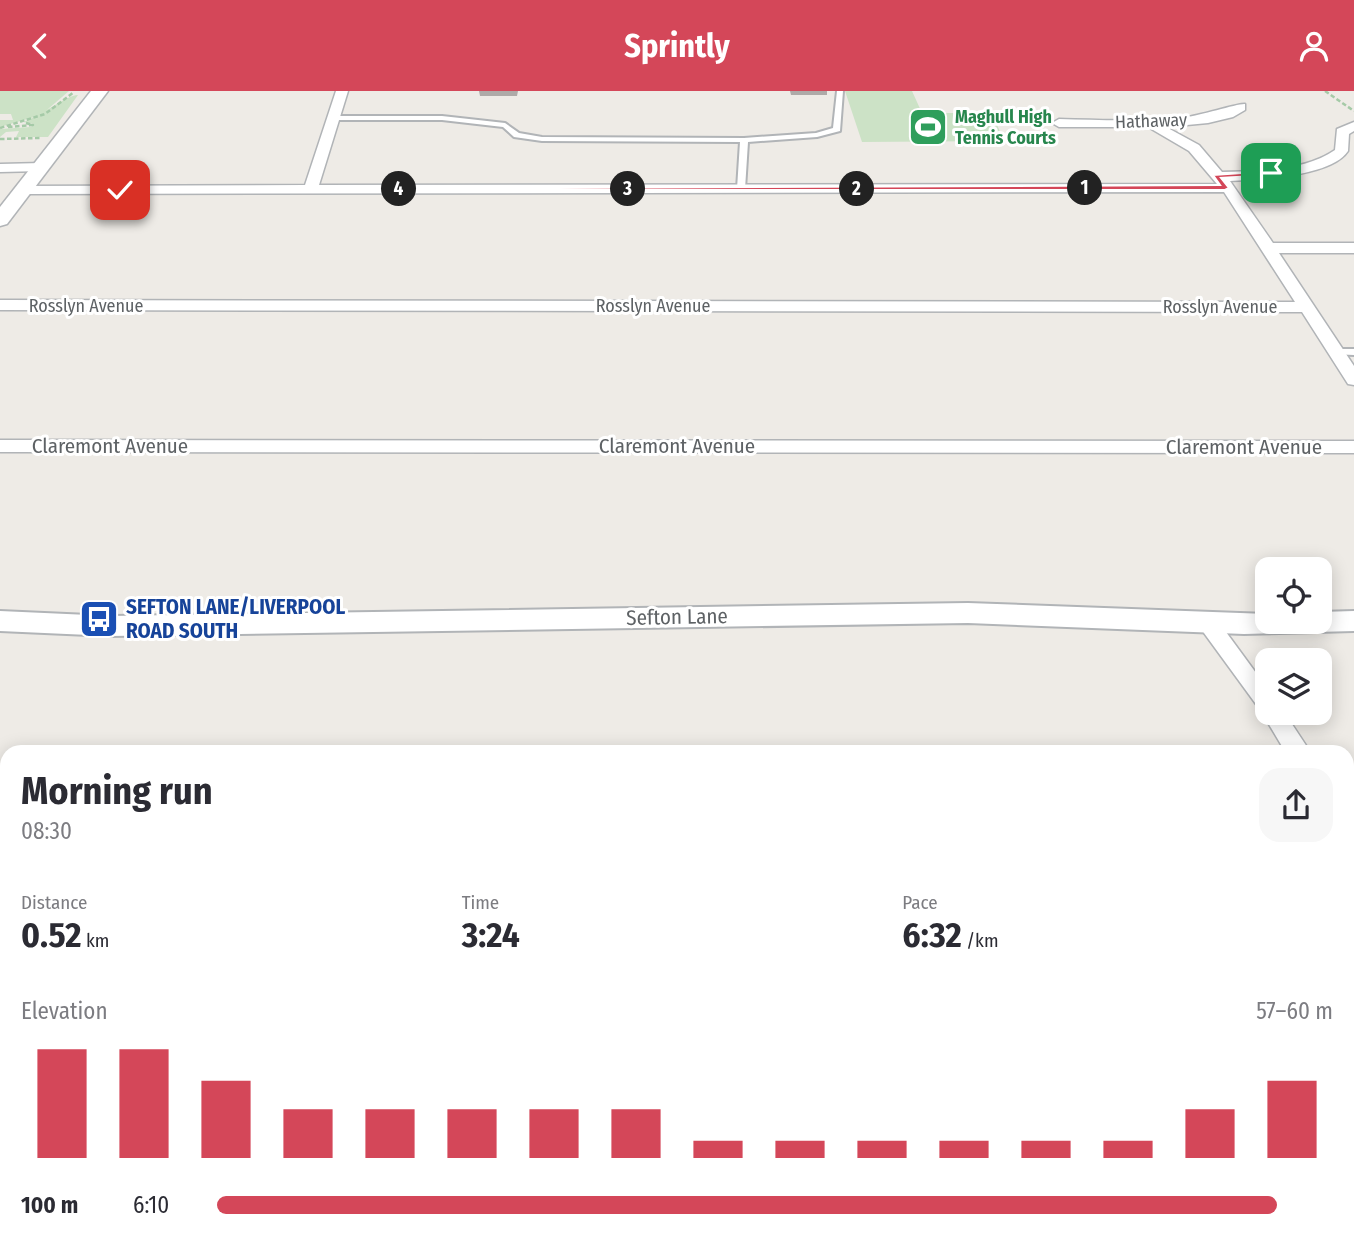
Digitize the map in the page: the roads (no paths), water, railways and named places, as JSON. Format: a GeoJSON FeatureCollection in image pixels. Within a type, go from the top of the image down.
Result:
{"type":"FeatureCollection","features":[{"type":"Feature","properties":{"kind":"main road","name":"Sefton Lane"},"geometry":{"type":"LineString","coordinates":[[0,621],[111,626],[968,613],[1208,622],[1354,621]]}},
{"type":"Feature","properties":{"kind":"street"},"geometry":{"type":"LineString","coordinates":[[0,220],[100,91]]}},
{"type":"Feature","properties":{"kind":"street"},"geometry":{"type":"LineString","coordinates":[[311,189],[342,91]]}},
{"type":"Feature","properties":{"kind":"street","name":"Hathaway"},"geometry":{"type":"LineString","coordinates":[[1059,122],[1152,124],[1203,118],[1234,112],[1240,107]]}},
{"type":"Feature","properties":{"kind":"street"},"geometry":{"type":"LineString","coordinates":[[1152,124],[1194,148],[1235,196],[1354,380]]}},
{"type":"Feature","properties":{"kind":"street"},"geometry":{"type":"LineString","coordinates":[[24,190],[741,189],[1221,182],[1329,161],[1340,154],[1343,147],[1342,132],[1354,127]]}},
{"type":"Feature","properties":{"kind":"street"},"geometry":{"type":"LineString","coordinates":[[0,168],[42,167]]}},
{"type":"Feature","properties":{"kind":"street"},"geometry":{"type":"LineString","coordinates":[[1269,248],[1354,248]]}},
{"type":"Feature","properties":{"kind":"street","name":"Rosslyn Avenue"},"geometry":{"type":"LineString","coordinates":[[0,305],[1307,307]]}},
{"type":"Feature","properties":{"kind":"street","name":"Claremont Avenue"},"geometry":{"type":"LineString","coordinates":[[0,446],[1354,447]]}},
{"type":"Feature","properties":{"kind":"street"},"geometry":{"type":"LineString","coordinates":[[1208,622],[1255,687]]}},
{"type":"Feature","properties":{"kind":"street"},"geometry":{"type":"LineString","coordinates":[[1281,725],[1294,745]]}},
{"type":"Feature","properties":{"kind":"lane"},"geometry":{"type":"LineString","coordinates":[[335,118],[442,118],[505,125],[517,135],[542,139],[744,140],[817,135],[837,129],[840,91]]}},
{"type":"Feature","properties":{"kind":"lane"},"geometry":{"type":"LineString","coordinates":[[741,189],[744,140]]}},
{"type":"Feature","properties":{"kind":"lane"},"geometry":{"type":"LineString","coordinates":[[1334,352],[1354,352]]}},
{"type":"Feature","properties":{"kind":"place","name":"Maghull High Tennis Courts"},"geometry":{"type":"Point","coordinates":[928,127]}},
{"type":"Feature","properties":{"kind":"place","name":"SEFTON LANE/LIVERPOOL ROAD SOUTH"},"geometry":{"type":"Point","coordinates":[99,619]}}]}
